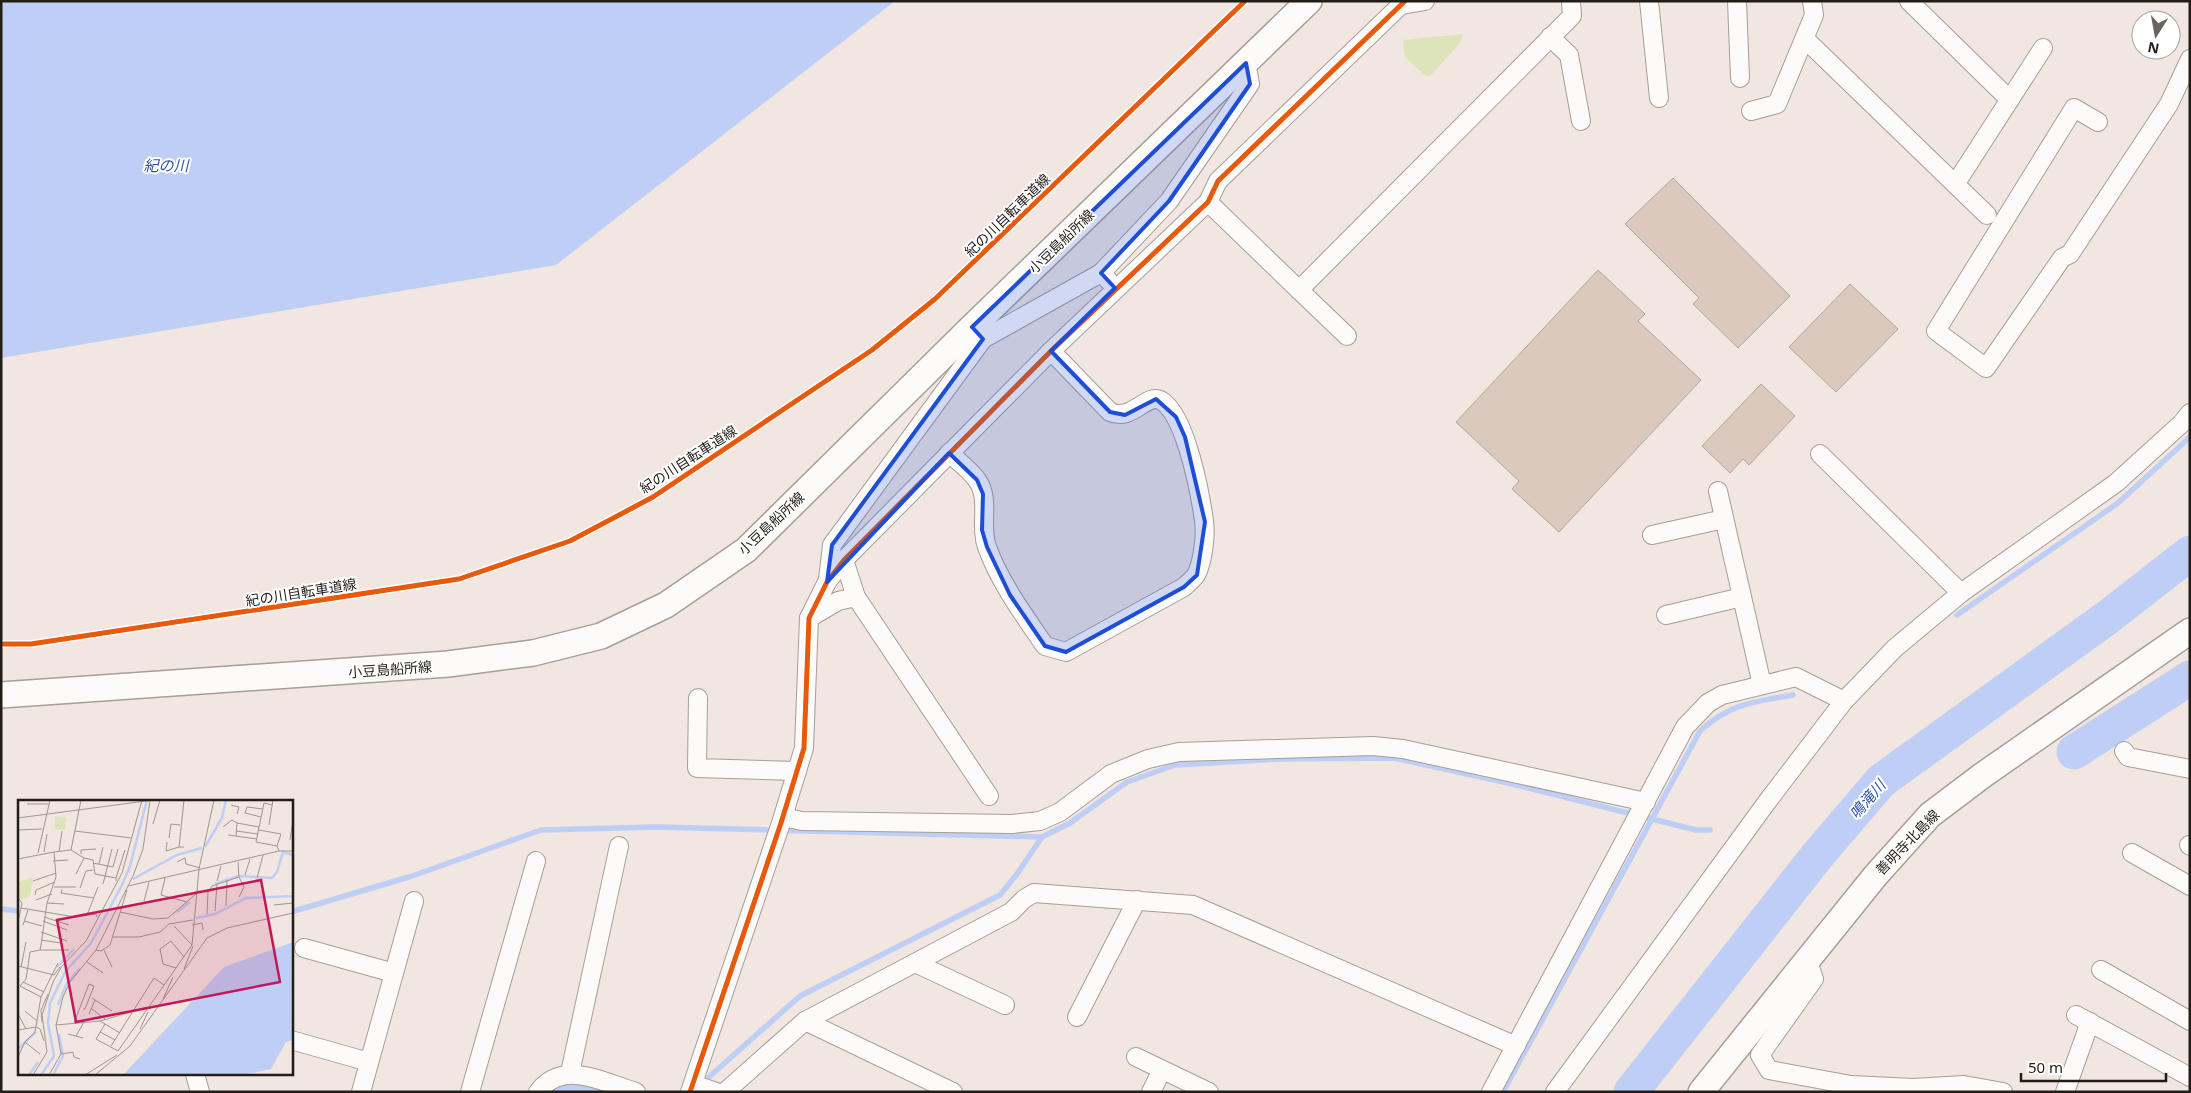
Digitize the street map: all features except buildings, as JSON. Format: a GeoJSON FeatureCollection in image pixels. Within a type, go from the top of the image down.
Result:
{"type":"FeatureCollection","features":[{"type":"Feature","properties":{"kind":"main road","name":"小豆島船所線"},"geometry":{"type":"LineString","coordinates":[[1,695],[448,664],[533,653],[601,636],[666,605],[746,550],[977,333],[1309,1]]}},
{"type":"Feature","properties":{"kind":"main road","name":"善明寺北島線"},"geometry":{"type":"LineString","coordinates":[[1701,1092],[1876,875],[1930,815],[1983,775],[2190,631]]}},
{"type":"Feature","properties":{"kind":"street"},"geometry":{"type":"LineString","coordinates":[[716,1092],[691,1088],[782,820],[804,748],[809,618],[827,582],[844,560],[1051,351],[1115,288],[1208,202],[1218,181],[1403,2],[1425,1]]}},
{"type":"Feature","properties":{"kind":"street"},"geometry":{"type":"LineString","coordinates":[[1299,290],[1572,16],[1571,1]]}},
{"type":"Feature","properties":{"kind":"street"},"geometry":{"type":"LineString","coordinates":[[1649,1],[1659,98]]}},
{"type":"Feature","properties":{"kind":"street"},"geometry":{"type":"LineString","coordinates":[[1737,1],[1740,78]]}},
{"type":"Feature","properties":{"kind":"street"},"geometry":{"type":"LineString","coordinates":[[1751,110],[1777,104],[1814,15],[1812,1]]}},
{"type":"Feature","properties":{"kind":"street"},"geometry":{"type":"LineString","coordinates":[[1909,1],[2010,100]]}},
{"type":"Feature","properties":{"kind":"street"},"geometry":{"type":"LineString","coordinates":[[1550,37],[1569,55],[1581,121]]}},
{"type":"Feature","properties":{"kind":"street"},"geometry":{"type":"LineString","coordinates":[[1805,39],[1987,215]]}},
{"type":"Feature","properties":{"kind":"street"},"geometry":{"type":"LineString","coordinates":[[1956,183],[2043,48]]}},
{"type":"Feature","properties":{"kind":"street"},"geometry":{"type":"LineString","coordinates":[[2098,122],[2074,108],[1936,331],[1986,368],[2062,258],[2070,254],[2168,104],[2190,59]]}},
{"type":"Feature","properties":{"kind":"street"},"geometry":{"type":"LineString","coordinates":[[827,582],[832,545],[977,333],[1101,273],[1168,201],[1250,84],[1246,63]]}},
{"type":"Feature","properties":{"kind":"street"},"geometry":{"type":"LineString","coordinates":[[1208,202],[1347,336]]}},
{"type":"Feature","properties":{"kind":"street"},"geometry":{"type":"LineString","coordinates":[[1101,273],[1115,288]]}},
{"type":"Feature","properties":{"kind":"street"},"geometry":{"type":"LineString","coordinates":[[949,453],[977,480],[983,494],[982,530],[987,547],[1010,595],[1045,646],[1066,652],[1184,587],[1197,575],[1205,522],[1185,437],[1176,417],[1162,401],[1156,398],[1147,401],[1125,415],[1110,412],[1051,351]]}},
{"type":"Feature","properties":{"kind":"street"},"geometry":{"type":"LineString","coordinates":[[1555,1092],[1767,802],[1844,701],[1895,648],[1961,593],[2116,483],[2181,424],[2190,413]]}},
{"type":"Feature","properties":{"kind":"street"},"geometry":{"type":"LineString","coordinates":[[1820,454],[1961,593]]}},
{"type":"Feature","properties":{"kind":"street"},"geometry":{"type":"LineString","coordinates":[[1718,491],[1762,685]]}},
{"type":"Feature","properties":{"kind":"street"},"geometry":{"type":"LineString","coordinates":[[1652,535],[1724,519]]}},
{"type":"Feature","properties":{"kind":"street"},"geometry":{"type":"LineString","coordinates":[[844,560],[856,598],[989,796]]}},
{"type":"Feature","properties":{"kind":"street"},"geometry":{"type":"LineString","coordinates":[[1666,615],[1742,597]]}},
{"type":"Feature","properties":{"kind":"street"},"geometry":{"type":"LineString","coordinates":[[809,618],[838,601],[856,598]]}},
{"type":"Feature","properties":{"kind":"street"},"geometry":{"type":"LineString","coordinates":[[1491,1092],[1685,727],[1696,714],[1722,695],[1796,676],[1844,701]]}},
{"type":"Feature","properties":{"kind":"street"},"geometry":{"type":"LineString","coordinates":[[698,698],[697,768],[797,771]]}},
{"type":"Feature","properties":{"kind":"street"},"geometry":{"type":"LineString","coordinates":[[782,820],[1012,824],[1040,821],[1060,812],[1111,774],[1179,752],[1373,746],[1403,749],[1641,810]]}},
{"type":"Feature","properties":{"kind":"street"},"geometry":{"type":"LineString","coordinates":[[2124,751],[2128,757],[2190,769]]}},
{"type":"Feature","properties":{"kind":"street"},"geometry":{"type":"LineString","coordinates":[[570,1073],[619,846]]}},
{"type":"Feature","properties":{"kind":"street"},"geometry":{"type":"LineString","coordinates":[[2132,853],[2190,886]]}},
{"type":"Feature","properties":{"kind":"street"},"geometry":{"type":"LineString","coordinates":[[470,1092],[536,861]]}},
{"type":"Feature","properties":{"kind":"street"},"geometry":{"type":"LineString","coordinates":[[725,1092],[804,1021],[1011,912],[1024,899],[1034,893],[1194,905],[1516,1046]]}},
{"type":"Feature","properties":{"kind":"street"},"geometry":{"type":"LineString","coordinates":[[1077,1017],[1137,900]]}},
{"type":"Feature","properties":{"kind":"street"},"geometry":{"type":"LineString","coordinates":[[361,1092],[414,901]]}},
{"type":"Feature","properties":{"kind":"street"},"geometry":{"type":"LineString","coordinates":[[304,948],[394,973]]}},
{"type":"Feature","properties":{"kind":"street"},"geometry":{"type":"LineString","coordinates":[[1807,959],[1814,979],[1760,1055],[1769,1070],[1861,1089],[1964,1085],[2003,1092]]}},
{"type":"Feature","properties":{"kind":"street"},"geometry":{"type":"LineString","coordinates":[[915,964],[1005,1005]]}},
{"type":"Feature","properties":{"kind":"street"},"geometry":{"type":"LineString","coordinates":[[2101,970],[2190,1021]]}},
{"type":"Feature","properties":{"kind":"street"},"geometry":{"type":"LineString","coordinates":[[2065,1092],[2083,1018],[2190,1076]]}},
{"type":"Feature","properties":{"kind":"street"},"geometry":{"type":"LineString","coordinates":[[804,1021],[953,1092]]}},
{"type":"Feature","properties":{"kind":"street"},"geometry":{"type":"LineString","coordinates":[[292,1040],[369,1062]]}},
{"type":"Feature","properties":{"kind":"street"},"geometry":{"type":"LineString","coordinates":[[1136,1057],[1209,1092]]}},
{"type":"Feature","properties":{"kind":"street"},"geometry":{"type":"LineString","coordinates":[[1151,1092],[1162,1070]]}},
{"type":"Feature","properties":{"kind":"street"},"geometry":{"type":"LineString","coordinates":[[538,1092],[548,1081],[557,1075],[570,1073],[636,1092]]}},
{"type":"Feature","properties":{"kind":"street"},"geometry":{"type":"LineString","coordinates":[[196,1076],[200,1092]]}},
{"type":"Feature","properties":{"kind":"highlighted area"},"geometry":{"type":"Polygon","coordinates":[[[1246,63],[1250,84],[1169,201],[1101,273],[1115,288],[1051,351],[1110,412],[1125,415],[1156,399],[1176,417],[1185,437],[1205,522],[1197,575],[1184,587],[1066,652],[1045,646],[1010,595],[987,547],[982,530],[983,494],[977,480],[949,453],[827,582],[832,545],[983,339],[972,327],[1246,63]]]}},
{"type":"Feature","properties":{"kind":"green space"},"geometry":{"type":"Polygon","coordinates":[[[1463,34],[1460,43],[1430,76],[1426,76],[1405,57],[1403,40],[1463,34]]]}},
{"type":"Feature","properties":{"kind":"water","name":"紀の川"},"geometry":{"type":"Polygon","coordinates":[[[1,1],[895,1],[556,265],[1,358],[1,1]]]}},
{"type":"Feature","properties":{"kind":"waterway"},"geometry":{"type":"LineString","coordinates":[[1957,615],[2118,503],[2190,437]]}},
{"type":"Feature","properties":{"kind":"waterway","name":"鳴滝川"},"geometry":{"type":"LineString","coordinates":[[1631,1092],[1817,856],[1881,781],[2108,617],[2190,553]]}},
{"type":"Feature","properties":{"kind":"waterway"},"geometry":{"type":"LineString","coordinates":[[2074,752],[2190,678]]}},
{"type":"Feature","properties":{"kind":"waterway"},"geometry":{"type":"LineString","coordinates":[[1503,1092],[1700,731],[1722,715],[1743,705],[1793,695]]}},
{"type":"Feature","properties":{"kind":"waterway"},"geometry":{"type":"LineString","coordinates":[[292,912],[412,876],[541,830],[656,827],[1042,837],[1070,823],[1127,782],[1175,765],[1280,759],[1394,758],[1508,783],[1696,830],[1710,830]]}},
{"type":"Feature","properties":{"kind":"waterway"},"geometry":{"type":"LineString","coordinates":[[709,1077],[800,996],[1000,895],[1042,837]]}},
{"type":"Feature","properties":{"kind":"waterway"},"geometry":{"type":"LineString","coordinates":[[1,909],[18,911]]}},
{"type":"Feature","properties":{"kind":"waterway"},"geometry":{"type":"LineString","coordinates":[[559,1092],[575,1089],[584,1092]]}},
{"type":"Feature","properties":{"kind":"cycle path","name":"紀の川自転車道線"},"geometry":{"type":"LineString","coordinates":[[1,644],[31,644],[459,579],[570,541],[653,497],[872,350],[935,299],[1245,1]]}},
{"type":"Feature","properties":{"kind":"cycle path"},"geometry":{"type":"LineString","coordinates":[[690,1092],[781,823],[804,748],[809,618],[827,582],[844,560],[1051,351],[1208,202],[1218,181],[1405,1]]}}]}
